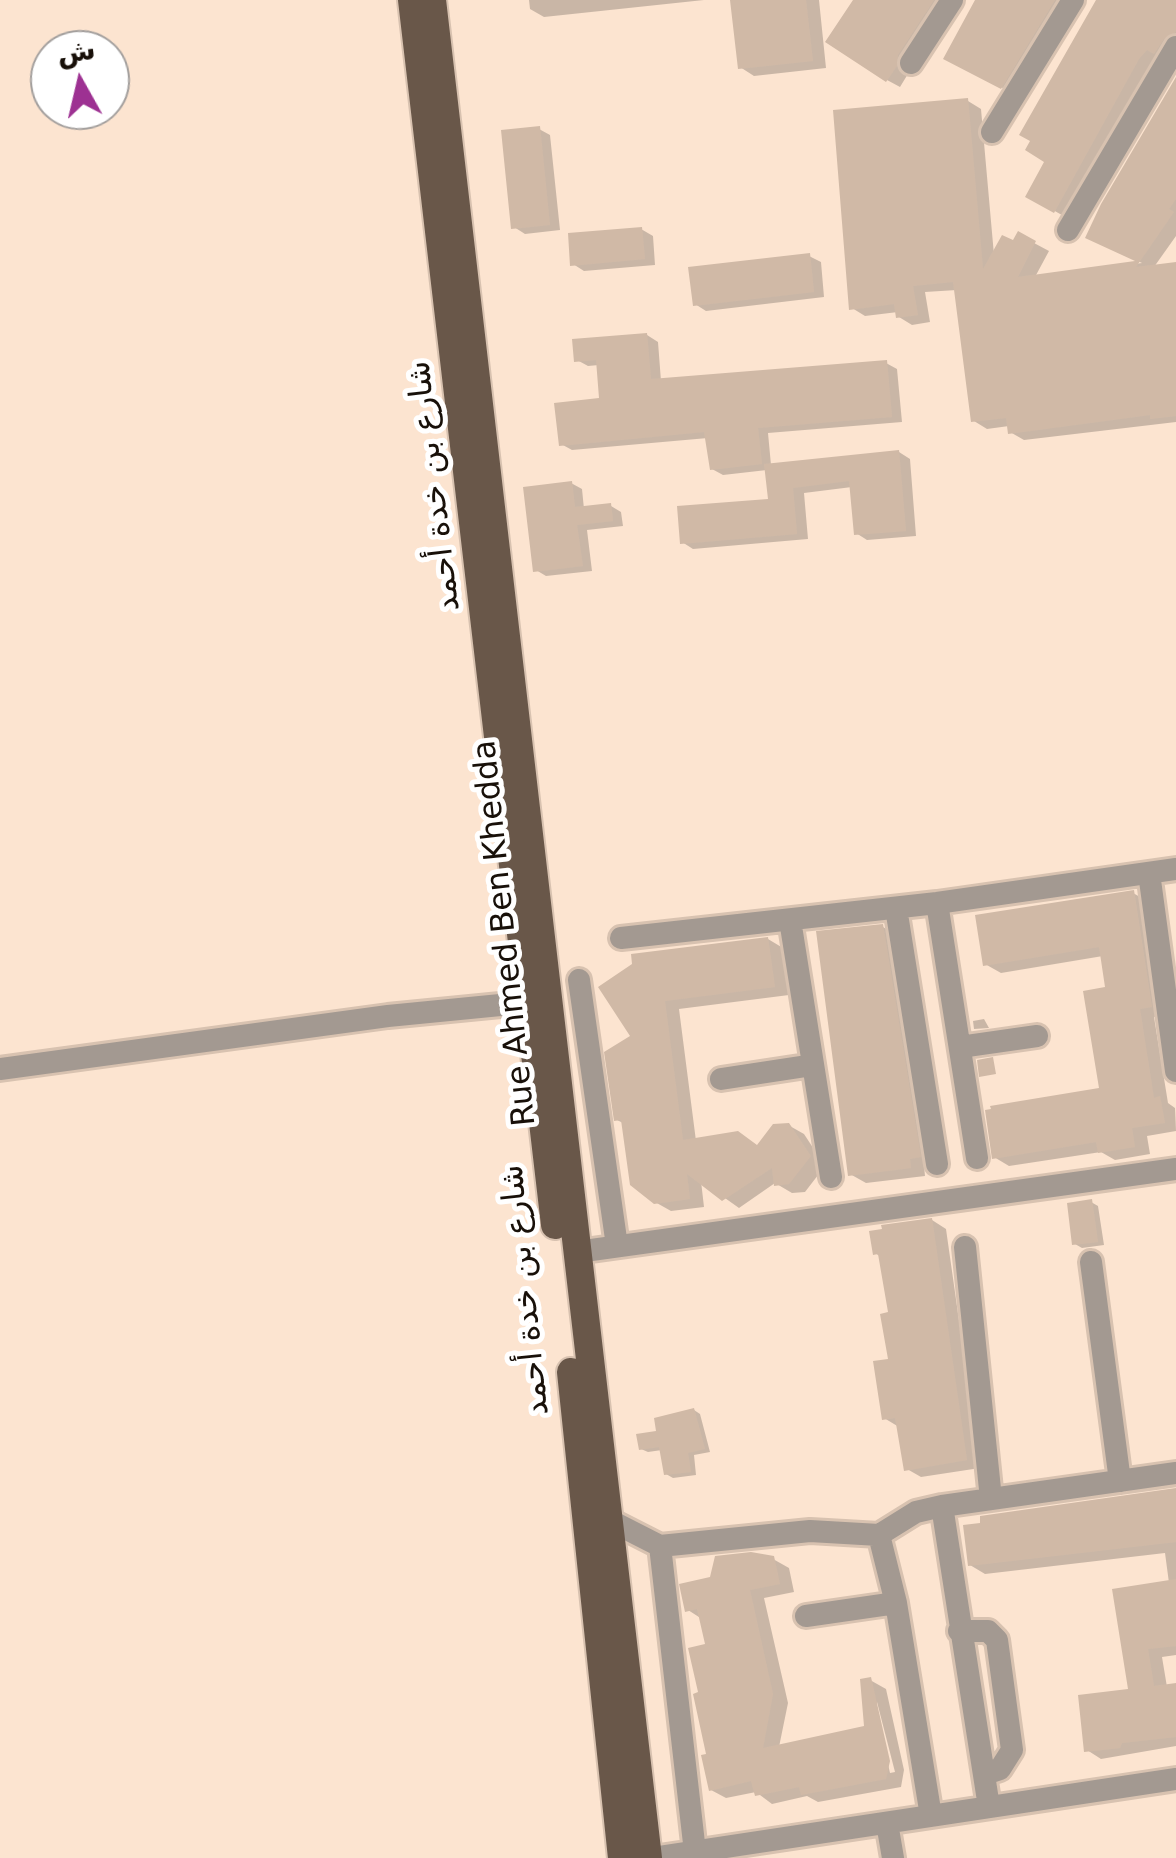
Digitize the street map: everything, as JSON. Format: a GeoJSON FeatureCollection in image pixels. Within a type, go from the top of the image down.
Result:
{"type":"FeatureCollection","features":[{"type":"Feature","properties":{"kind":"main road","name":"شارع بن خدة أحمد"},"geometry":{"type":"LineString","coordinates":[[412,0],[530,1002],[622,1858]]}},
{"type":"Feature","properties":{"kind":"main road","name":"Rue Ahmed Ben Khedda"},"geometry":{"type":"LineString","coordinates":[[432,0],[607,1519],[650,1858]]}},
{"type":"Feature","properties":{"kind":"street"},"geometry":{"type":"LineString","coordinates":[[911,63],[952,0]]}},
{"type":"Feature","properties":{"kind":"street"},"geometry":{"type":"LineString","coordinates":[[992,132],[1073,0]]}},
{"type":"Feature","properties":{"kind":"street"},"geometry":{"type":"LineString","coordinates":[[1068,230],[1176,46]]}},
{"type":"Feature","properties":{"kind":"street"},"geometry":{"type":"LineString","coordinates":[[621,938],[937,903],[1176,869]]}},
{"type":"Feature","properties":{"kind":"street"},"geometry":{"type":"LineString","coordinates":[[1150,873],[1176,1071]]}},
{"type":"Feature","properties":{"kind":"street"},"geometry":{"type":"LineString","coordinates":[[937,903],[977,1158]]}},
{"type":"Feature","properties":{"kind":"street"},"geometry":{"type":"LineString","coordinates":[[896,908],[938,1164]]}},
{"type":"Feature","properties":{"kind":"street"},"geometry":{"type":"LineString","coordinates":[[790,920],[831,1177]]}},
{"type":"Feature","properties":{"kind":"street"},"geometry":{"type":"LineString","coordinates":[[580,980],[617,1246]]}},
{"type":"Feature","properties":{"kind":"street"},"geometry":{"type":"LineString","coordinates":[[0,1069],[388,1016],[530,1002]]}},
{"type":"Feature","properties":{"kind":"street"},"geometry":{"type":"LineString","coordinates":[[960,1047],[1037,1036]]}},
{"type":"Feature","properties":{"kind":"street"},"geometry":{"type":"LineString","coordinates":[[721,1080],[813,1065]]}},
{"type":"Feature","properties":{"kind":"street"},"geometry":{"type":"LineString","coordinates":[[577,1252],[1176,1168]]}},
{"type":"Feature","properties":{"kind":"street"},"geometry":{"type":"LineString","coordinates":[[965,1246],[991,1499]]}},
{"type":"Feature","properties":{"kind":"street"},"geometry":{"type":"LineString","coordinates":[[1091,1262],[1120,1481]]}},
{"type":"Feature","properties":{"kind":"street"},"geometry":{"type":"LineString","coordinates":[[607,1519],[660,1546],[810,1531],[879,1535],[916,1512],[942,1506],[1176,1474]]}},
{"type":"Feature","properties":{"kind":"street"},"geometry":{"type":"LineString","coordinates":[[942,1506],[989,1807]]}},
{"type":"Feature","properties":{"kind":"street"},"geometry":{"type":"LineString","coordinates":[[879,1535],[896,1602],[931,1816]]}},
{"type":"Feature","properties":{"kind":"street"},"geometry":{"type":"LineString","coordinates":[[660,1546],[695,1852]]}},
{"type":"Feature","properties":{"kind":"street"},"geometry":{"type":"LineString","coordinates":[[806,1616],[896,1602]]}},
{"type":"Feature","properties":{"kind":"street"},"geometry":{"type":"LineString","coordinates":[[959,1631],[982,1628],[994,1634],[1004,1686],[1012,1750],[1000,1769],[984,1774]]}},
{"type":"Feature","properties":{"kind":"street"},"geometry":{"type":"LineString","coordinates":[[970,1692],[1004,1686]]}},
{"type":"Feature","properties":{"kind":"street"},"geometry":{"type":"LineString","coordinates":[[650,1858],[804,1847],[887,1823],[1176,1779]]}},
{"type":"Feature","properties":{"kind":"street"},"geometry":{"type":"LineString","coordinates":[[887,1823],[893,1858]]}},
{"type":"Feature","properties":{"kind":"building"},"geometry":{"type":"Polygon","coordinates":[[[730,0],[806,0],[813,61],[738,69],[730,0]]]}},
{"type":"Feature","properties":{"kind":"building"},"geometry":{"type":"Polygon","coordinates":[[[853,0],[934,0],[898,55],[897,66],[886,82],[825,42],[853,0]]]}},
{"type":"Feature","properties":{"kind":"building"},"geometry":{"type":"Polygon","coordinates":[[[975,0],[1055,0],[1001,89],[943,59],[975,0]]]}},
{"type":"Feature","properties":{"kind":"building"},"geometry":{"type":"Polygon","coordinates":[[[1096,0],[1176,0],[1176,32],[1164,39],[1154,54],[1147,50],[1139,59],[1054,213],[1025,197],[1044,162],[1025,150],[1030,141],[1019,135],[1096,0]]]}},
{"type":"Feature","properties":{"kind":"building"},"geometry":{"type":"Polygon","coordinates":[[[1176,77],[1176,199],[1169,209],[1174,212],[1136,267],[1176,262],[1176,416],[1150,419],[1150,415],[1008,434],[1006,418],[971,422],[953,282],[913,286],[918,315],[896,318],[894,304],[849,310],[833,110],[968,98],[983,269],[1002,235],[1013,240],[1018,231],[1036,241],[1018,277],[1135,261],[1085,238],[1176,77]]]}},
{"type":"Feature","properties":{"kind":"building"},"geometry":{"type":"Polygon","coordinates":[[[540,126],[550,225],[511,229],[501,130],[540,126]]]}},
{"type":"Feature","properties":{"kind":"building"},"geometry":{"type":"Polygon","coordinates":[[[642,227],[645,259],[570,266],[568,233],[642,227]]]}},
{"type":"Feature","properties":{"kind":"building"},"geometry":{"type":"Polygon","coordinates":[[[810,253],[814,292],[693,306],[688,267],[810,253]]]}},
{"type":"Feature","properties":{"kind":"building"},"geometry":{"type":"Polygon","coordinates":[[[647,333],[651,379],[887,360],[892,417],[758,428],[762,464],[710,470],[704,432],[559,446],[554,403],[599,398],[596,360],[574,362],[572,339],[647,333]]]}},
{"type":"Feature","properties":{"kind":"building"},"geometry":{"type":"Polygon","coordinates":[[[899,450],[906,531],[854,535],[849,481],[793,488],[797,534],[680,544],[677,506],[768,499],[764,464],[899,450]]]}},
{"type":"Feature","properties":{"kind":"building"},"geometry":{"type":"Polygon","coordinates":[[[572,481],[575,507],[611,503],[613,521],[577,525],[583,566],[533,572],[523,487],[572,481]]]}},
{"type":"Feature","properties":{"kind":"building"},"geometry":{"type":"Polygon","coordinates":[[[1134,890],[1152,1007],[1140,1009],[1154,1098],[1160,1096],[1165,1123],[1132,1128],[1135,1147],[1098,1153],[1096,1142],[992,1159],[985,1110],[990,1106],[1099,1088],[1083,991],[1105,987],[1099,947],[983,966],[975,915],[1134,890]]]}},
{"type":"Feature","properties":{"kind":"building"},"geometry":{"type":"Polygon","coordinates":[[[883,924],[921,1157],[910,1159],[911,1168],[848,1176],[816,931],[883,924]]]}},
{"type":"Feature","properties":{"kind":"building"},"geometry":{"type":"Polygon","coordinates":[[[768,937],[775,987],[665,1001],[683,1140],[738,1131],[757,1145],[773,1124],[789,1123],[811,1156],[789,1184],[774,1186],[772,1168],[722,1201],[687,1174],[690,1199],[654,1204],[630,1185],[621,1120],[614,1121],[604,1052],[630,1036],[598,987],[632,964],[631,954],[768,937]]]}},
{"type":"Feature","properties":{"kind":"building"},"geometry":{"type":"Polygon","coordinates":[[[993,1057],[996,1074],[979,1077],[977,1060],[993,1057]]]}},
{"type":"Feature","properties":{"kind":"building"},"geometry":{"type":"Polygon","coordinates":[[[1092,1199],[1098,1242],[1072,1245],[1067,1203],[1092,1199]]]}},
{"type":"Feature","properties":{"kind":"building"},"geometry":{"type":"Polygon","coordinates":[[[932,1218],[967,1460],[904,1471],[895,1418],[882,1420],[873,1361],[888,1359],[880,1314],[888,1312],[878,1254],[873,1255],[869,1231],[882,1229],[881,1225],[932,1218]]]}},
{"type":"Feature","properties":{"kind":"building"},"geometry":{"type":"Polygon","coordinates":[[[694,1408],[705,1449],[688,1453],[691,1472],[664,1475],[659,1447],[639,1450],[636,1434],[656,1431],[654,1418],[694,1408]]]}},
{"type":"Feature","properties":{"kind":"building"},"geometry":{"type":"Polygon","coordinates":[[[1176,1488],[1176,1542],[968,1566],[963,1525],[980,1523],[980,1516],[1176,1488]]]}},
{"type":"Feature","properties":{"kind":"building"},"geometry":{"type":"Polygon","coordinates":[[[751,1552],[774,1556],[780,1584],[750,1590],[773,1694],[763,1748],[864,1726],[860,1679],[871,1677],[890,1761],[886,1779],[801,1795],[799,1787],[755,1796],[751,1781],[709,1791],[701,1755],[706,1754],[693,1694],[698,1692],[688,1648],[705,1644],[697,1609],[685,1612],[679,1584],[710,1577],[715,1556],[751,1552]]]}},
{"type":"Feature","properties":{"kind":"building"},"geometry":{"type":"Polygon","coordinates":[[[1176,1579],[1176,1646],[1148,1649],[1154,1686],[1176,1683],[1176,1737],[1084,1752],[1078,1695],[1128,1689],[1112,1589],[1176,1579]]]}}]}
